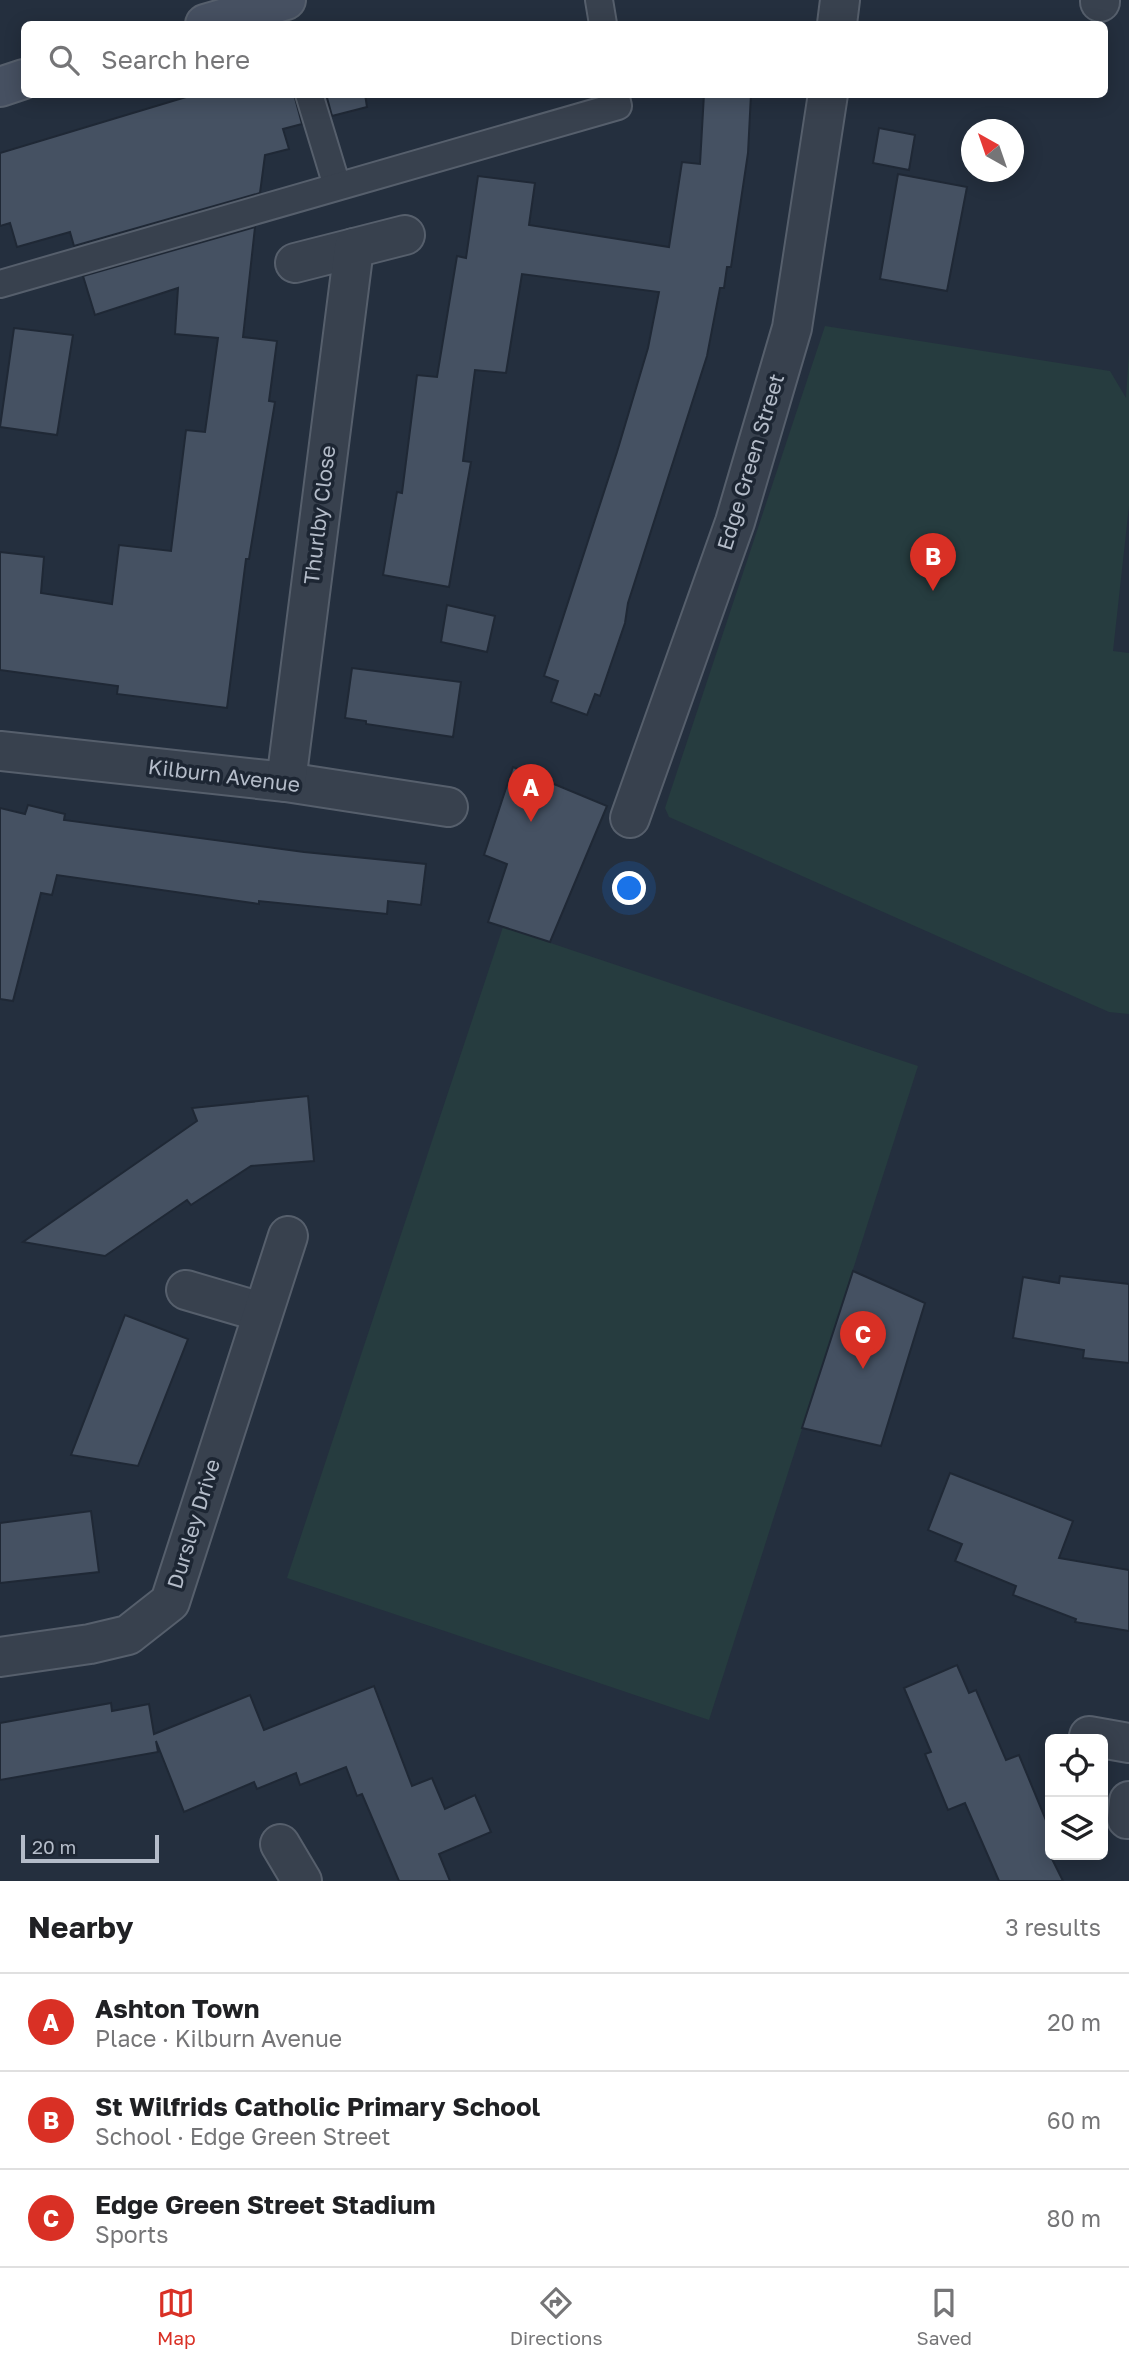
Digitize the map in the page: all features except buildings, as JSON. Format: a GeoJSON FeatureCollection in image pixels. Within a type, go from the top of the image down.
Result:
{"type":"FeatureCollection","features":[{"type":"Feature","properties":{"kind":"main road"},"geometry":{"type":"LineString","coordinates":[[221,21],[285,9]]}},
{"type":"Feature","properties":{"kind":"main road"},"geometry":{"type":"LineString","coordinates":[[0,87],[21,80]]}},
{"type":"Feature","properties":{"kind":"street"},"geometry":{"type":"LineString","coordinates":[[837,21],[840,0]]}},
{"type":"Feature","properties":{"kind":"street","name":"Edge Green Street"},"geometry":{"type":"LineString","coordinates":[[630,818],[735,522],[792,328],[827,98]]}},
{"type":"Feature","properties":{"kind":"street"},"geometry":{"type":"LineString","coordinates":[[295,263],[405,235]]}},
{"type":"Feature","properties":{"kind":"street","name":"Thurlby Close"},"geometry":{"type":"LineString","coordinates":[[286,782],[354,248]]}},
{"type":"Feature","properties":{"kind":"street","name":"Kilburn Avenue"},"geometry":{"type":"LineString","coordinates":[[0,751],[286,782],[447,807]]}},
{"type":"Feature","properties":{"kind":"street","name":"Dursley Drive"},"geometry":{"type":"LineString","coordinates":[[0,1657],[90,1644],[128,1635],[170,1602],[261,1312],[288,1236]]}},
{"type":"Feature","properties":{"kind":"street"},"geometry":{"type":"LineString","coordinates":[[186,1290],[261,1312]]}},
{"type":"Feature","properties":{"kind":"street"},"geometry":{"type":"LineString","coordinates":[[1108,1739],[1129,1743]]}},
{"type":"Feature","properties":{"kind":"street"},"geometry":{"type":"LineString","coordinates":[[280,1844],[302,1881]]}},
{"type":"Feature","properties":{"kind":"lane"},"geometry":{"type":"LineString","coordinates":[[599,0],[602,21]]}},
{"type":"Feature","properties":{"kind":"lane"},"geometry":{"type":"LineString","coordinates":[[310,98],[337,186]]}},
{"type":"Feature","properties":{"kind":"lane"},"geometry":{"type":"LineString","coordinates":[[0,284],[618,106],[616,98]]}},
{"type":"Feature","properties":{"kind":"green space"},"geometry":{"type":"Polygon","coordinates":[[[825,326],[1110,371],[1126,398],[1129,353],[1129,506],[1113,651],[1129,653],[1129,1014],[1109,1012],[669,817],[665,808],[825,326]]]}},
{"type":"Feature","properties":{"kind":"green space"},"geometry":{"type":"Polygon","coordinates":[[[503,927],[918,1066],[709,1720],[287,1578],[503,927]]]}},
{"type":"Feature","properties":{"kind":"place","name":"St Wilfrids Catholic Primary School"},"geometry":{"type":"Point","coordinates":[933,591]}},
{"type":"Feature","properties":{"kind":"place","name":"Ashton Town"},"geometry":{"type":"Point","coordinates":[531,822]}},
{"type":"Feature","properties":{"kind":"place","name":"Edge Green Street Stadium"},"geometry":{"type":"Point","coordinates":[863,1369]}}]}
